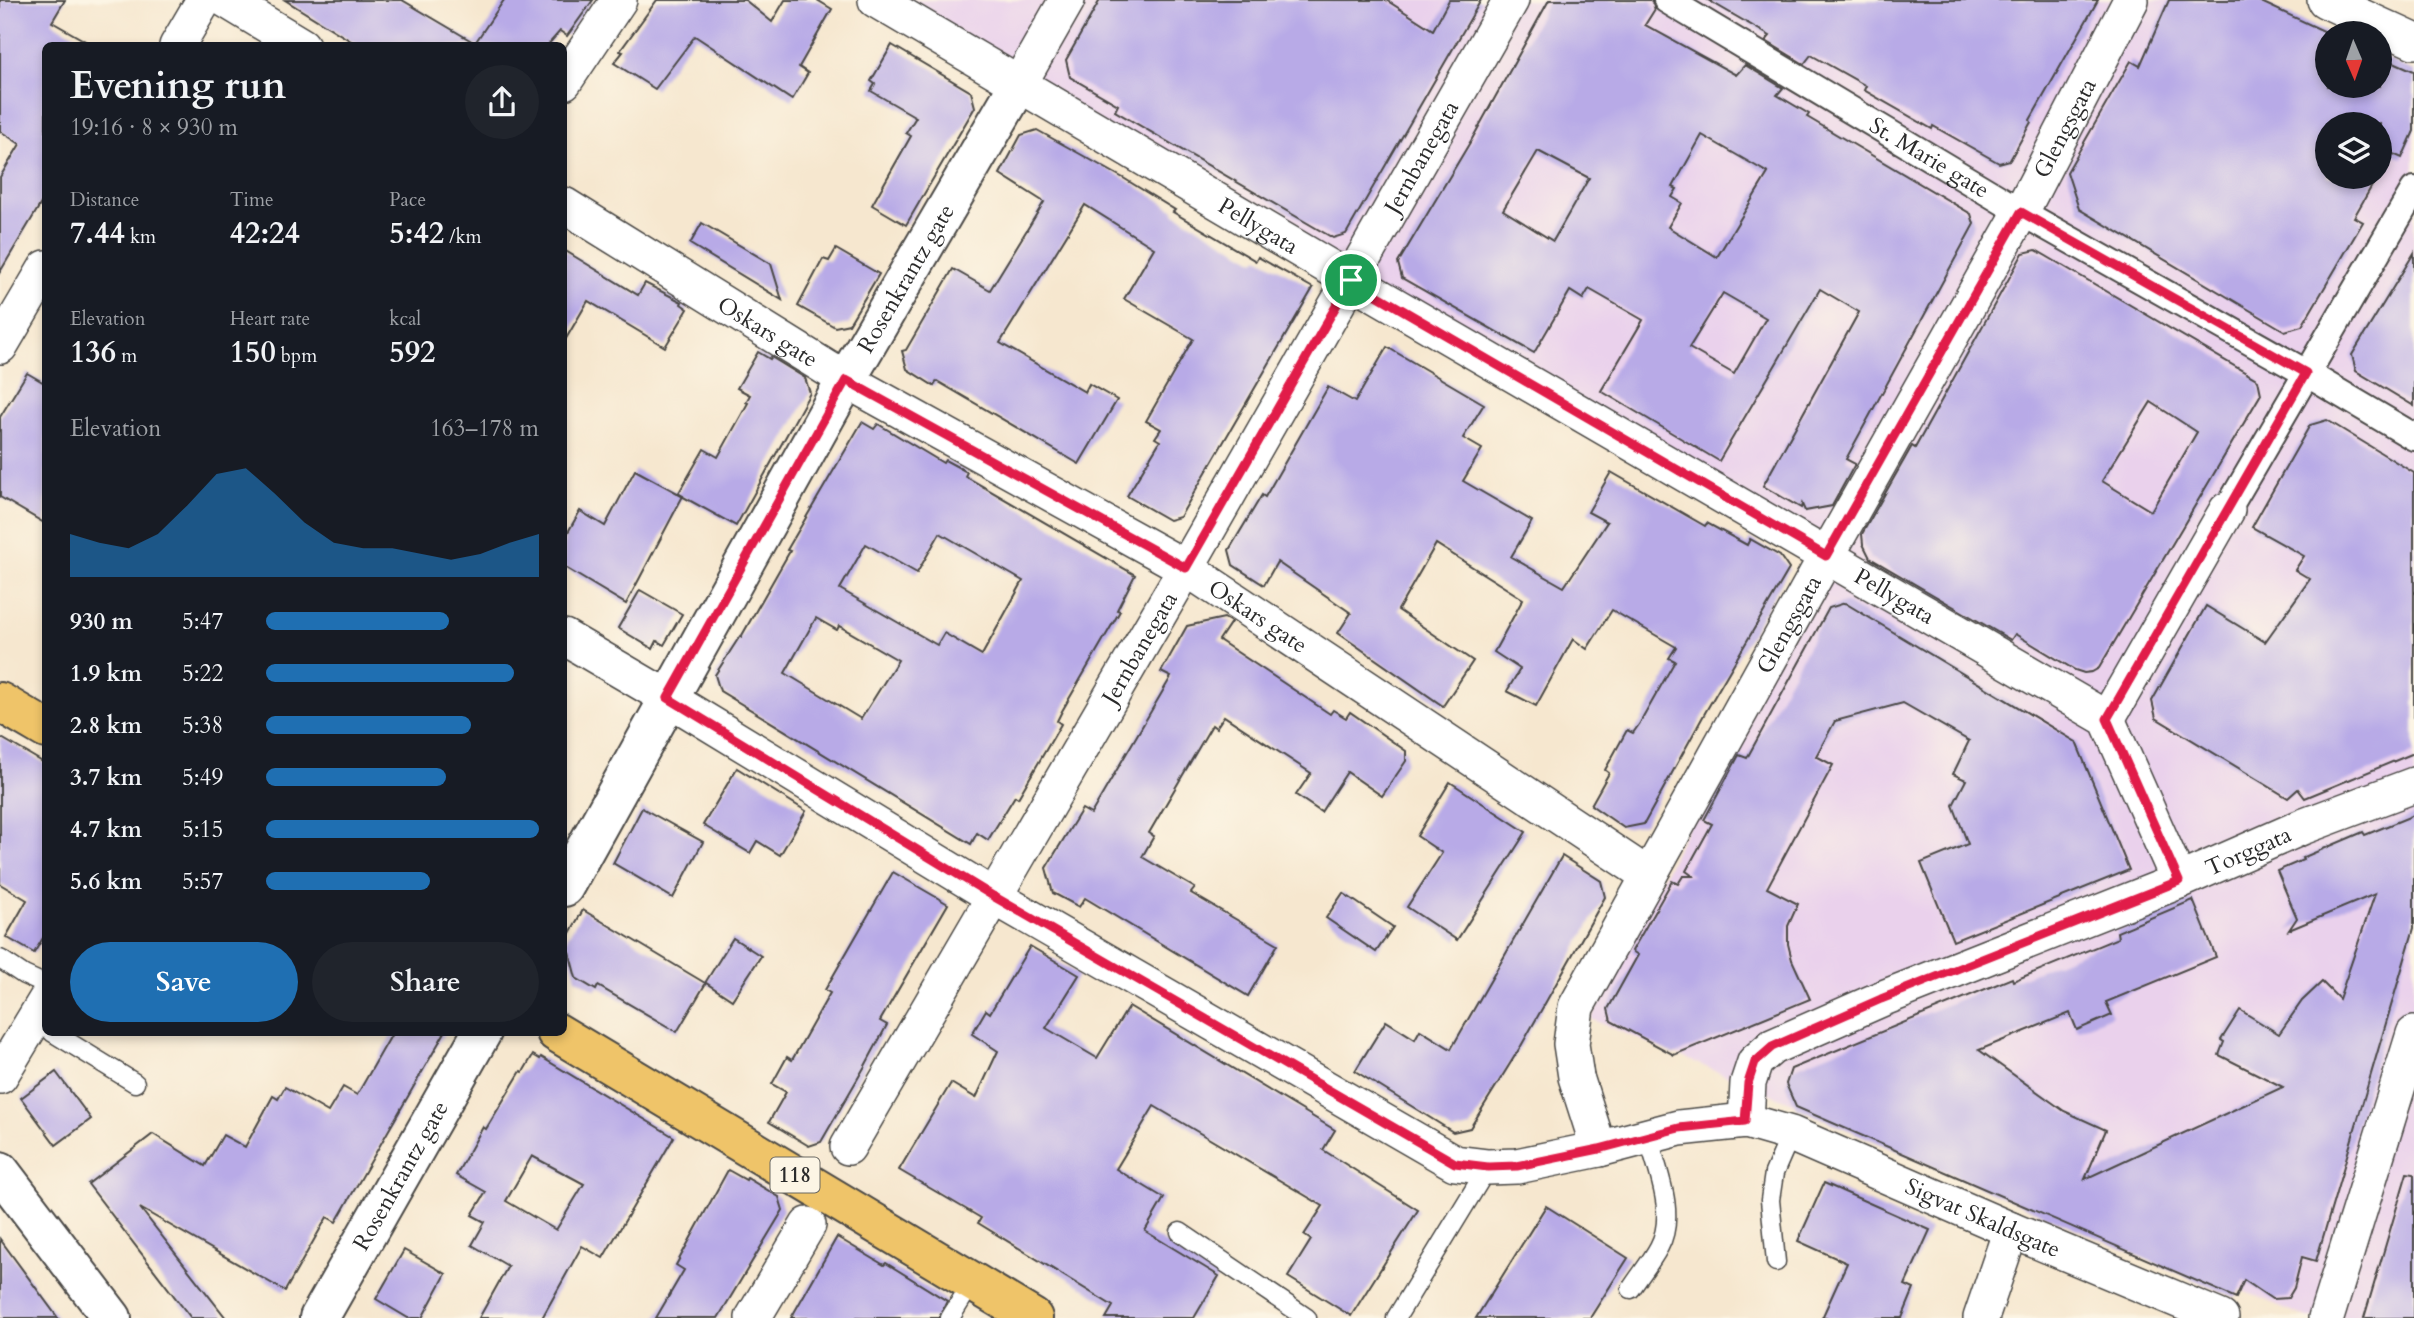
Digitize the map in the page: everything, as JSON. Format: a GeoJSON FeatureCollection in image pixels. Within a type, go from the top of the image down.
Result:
{"type":"FeatureCollection","features":[{"type":"Feature","properties":{"kind":"main road"},"geometry":{"type":"LineString","coordinates":[[0,702],[42,727]]}},
{"type":"Feature","properties":{"kind":"main road","name":"118"},"geometry":{"type":"LineString","coordinates":[[563,1036],[1033,1318]]}},
{"type":"Feature","properties":{"kind":"street"},"geometry":{"type":"LineString","coordinates":[[179,42],[204,0]]}},
{"type":"Feature","properties":{"kind":"street"},"geometry":{"type":"LineString","coordinates":[[226,0],[295,42]]}},
{"type":"Feature","properties":{"kind":"street"},"geometry":{"type":"LineString","coordinates":[[567,78],[619,0]]}},
{"type":"Feature","properties":{"kind":"street","name":"Pellygata"},"geometry":{"type":"LineString","coordinates":[[876,0],[1351,280],[2107,719]]}},
{"type":"Feature","properties":{"kind":"street","name":"Rosenkrantz gate"},"geometry":{"type":"LineString","coordinates":[[567,882],[846,380],[1067,0]]}},
{"type":"Feature","properties":{"kind":"street","name":"Jernbanegata"},"geometry":{"type":"LineString","coordinates":[[848,1147],[1186,568],[1511,0]]}},
{"type":"Feature","properties":{"kind":"street","name":"St. Marie gate"},"geometry":{"type":"LineString","coordinates":[[1667,0],[2021,212],[2414,437]]}},
{"type":"Feature","properties":{"kind":"street","name":"Glengsgata"},"geometry":{"type":"LineString","coordinates":[[1599,1149],[1576,1077],[1571,1044],[1576,1007],[1826,556],[2021,212],[2131,0]]}},
{"type":"Feature","properties":{"kind":"street"},"geometry":{"type":"LineString","coordinates":[[2325,0],[2414,41]]}},
{"type":"Feature","properties":{"kind":"street"},"geometry":{"type":"LineString","coordinates":[[2179,881],[2107,719],[2414,190]]}},
{"type":"Feature","properties":{"kind":"street","name":"Oskars gate"},"geometry":{"type":"LineString","coordinates":[[567,207],[846,380],[1186,568],[1648,876]]}},
{"type":"Feature","properties":{"kind":"street"},"geometry":{"type":"LineString","coordinates":[[0,346],[22,315],[42,276]]}},
{"type":"Feature","properties":{"kind":"street"},"geometry":{"type":"LineString","coordinates":[[567,639],[993,896],[1455,1163],[1488,1167],[1517,1166],[1599,1149],[1679,1128],[1745,1121]]}},
{"type":"Feature","properties":{"kind":"street","name":"Torggata"},"geometry":{"type":"LineString","coordinates":[[1745,1121],[1748,1083],[1755,1062],[1772,1047],[1881,999],[2179,881],[2302,827],[2414,785]]}},
{"type":"Feature","properties":{"kind":"street"},"geometry":{"type":"LineString","coordinates":[[0,1076],[42,1024]]}},
{"type":"Feature","properties":{"kind":"street"},"geometry":{"type":"LineString","coordinates":[[2326,1318],[2414,1034]]}},
{"type":"Feature","properties":{"kind":"street","name":"Rosenkrantz gate"},"geometry":{"type":"LineString","coordinates":[[319,1318],[480,1036]]}},
{"type":"Feature","properties":{"kind":"street","name":"Sigvat Skaldsgate"},"geometry":{"type":"LineString","coordinates":[[1745,1121],[1791,1134],[2221,1318]]}},
{"type":"Feature","properties":{"kind":"street"},"geometry":{"type":"LineString","coordinates":[[0,1171],[112,1318]]}},
{"type":"Feature","properties":{"kind":"street"},"geometry":{"type":"LineString","coordinates":[[754,1318],[808,1225]]}},
{"type":"Feature","properties":{"kind":"street"},"geometry":{"type":"LineString","coordinates":[[1981,1318],[2011,1230]]}},
{"type":"Feature","properties":{"kind":"lane"},"geometry":{"type":"LineString","coordinates":[[0,959],[42,983]]}},
{"type":"Feature","properties":{"kind":"lane"},"geometry":{"type":"LineString","coordinates":[[66,1036],[135,1083]]}},
{"type":"Feature","properties":{"kind":"lane"},"geometry":{"type":"LineString","coordinates":[[1776,1262],[1770,1200],[1774,1173],[1791,1134]]}},
{"type":"Feature","properties":{"kind":"lane"},"geometry":{"type":"LineString","coordinates":[[1632,1289],[1660,1245],[1666,1221],[1664,1192],[1648,1136]]}},
{"type":"Feature","properties":{"kind":"lane"},"geometry":{"type":"LineString","coordinates":[[1396,1318],[1488,1167]]}},
{"type":"Feature","properties":{"kind":"lane"},"geometry":{"type":"LineString","coordinates":[[1180,1232],[1307,1318]]}},
{"type":"Feature","properties":{"kind":"lane"},"geometry":{"type":"LineString","coordinates":[[950,1318],[973,1281]]}},
{"type":"Feature","properties":{"kind":"shaded area"},"geometry":{"type":"Polygon","coordinates":[[[876,0],[2254,0],[2315,71],[2315,98],[2392,98],[2392,82],[2414,74],[2414,1318],[2308,1318],[1591,1019],[1825,556],[876,0]]]}},
{"type":"Feature","properties":{"kind":"building"},"geometry":{"type":"Polygon","coordinates":[[[0,0],[65,0],[52,22],[87,42],[42,42],[42,202],[0,272],[0,177],[20,144],[0,131],[0,0]]]}},
{"type":"Feature","properties":{"kind":"building"},"geometry":{"type":"Polygon","coordinates":[[[285,0],[402,0],[473,42],[353,42],[285,0]]]}},
{"type":"Feature","properties":{"kind":"building"},"geometry":{"type":"Polygon","coordinates":[[[504,0],[593,0],[567,36],[560,31],[550,42],[476,42],[504,0]]]}},
{"type":"Feature","properties":{"kind":"building"},"geometry":{"type":"Polygon","coordinates":[[[657,0],[745,0],[772,22],[785,0],[817,0],[832,9],[799,67],[808,73],[792,100],[695,36],[655,89],[614,63],[657,0]]]}},
{"type":"Feature","properties":{"kind":"building"},"geometry":{"type":"Polygon","coordinates":[[[1100,0],[1386,0],[1433,30],[1449,0],[1481,0],[1346,234],[1333,238],[1115,111],[1118,105],[1070,77],[1066,60],[1100,0]]]}},
{"type":"Feature","properties":{"kind":"building"},"geometry":{"type":"Polygon","coordinates":[[[1549,0],[1651,0],[1655,9],[1645,25],[1736,75],[1745,65],[1783,88],[1777,95],[1809,114],[1807,117],[1971,214],[1974,224],[1846,459],[1855,464],[1832,506],[1805,511],[1802,504],[1801,508],[1763,486],[1859,312],[1820,289],[1719,461],[1601,391],[1643,320],[1589,289],[1583,299],[1570,291],[1534,353],[1402,278],[1398,263],[1472,139],[1549,0]],[[1702,135],[1673,187],[1677,189],[1672,197],[1682,203],[1668,227],[1717,257],[1768,173],[1702,135]],[[1538,151],[1503,210],[1553,241],[1589,178],[1538,151]],[[1723,293],[1689,348],[1734,374],[1766,318],[1723,293]]]}},
{"type":"Feature","properties":{"kind":"building"},"geometry":{"type":"Polygon","coordinates":[[[1708,0],[2098,0],[2010,160],[1999,163],[1864,90],[1866,86],[1811,55],[1804,64],[1766,41],[1770,36],[1708,0]]]}},
{"type":"Feature","properties":{"kind":"building"},"geometry":{"type":"Polygon","coordinates":[[[2169,0],[2257,0],[2315,27],[2315,98],[2392,98],[2392,61],[2414,71],[2414,131],[2402,158],[2392,153],[2392,112],[2315,112],[2315,189],[2370,189],[2354,217],[2363,222],[2302,326],[2285,331],[2079,209],[2067,172],[2131,61],[2140,66],[2169,0]]]}},
{"type":"Feature","properties":{"kind":"building"},"geometry":{"type":"Polygon","coordinates":[[[892,45],[971,92],[975,107],[906,225],[872,205],[911,136],[906,133],[916,117],[871,91],[875,84],[871,81],[892,45]]]}},
{"type":"Feature","properties":{"kind":"building"},"geometry":{"type":"Polygon","coordinates":[[[1037,130],[1125,179],[1175,210],[1173,212],[1256,261],[1258,257],[1313,288],[1180,517],[1169,520],[1127,496],[1160,441],[1155,438],[1161,429],[1146,421],[1193,339],[1124,299],[1154,248],[1085,205],[1000,343],[1085,392],[1089,384],[1117,400],[1079,464],[937,381],[934,386],[907,369],[902,351],[906,350],[953,269],[990,290],[1044,202],[1000,174],[1021,135],[1037,130]]]}},
{"type":"Feature","properties":{"kind":"building"},"geometry":{"type":"Polygon","coordinates":[[[702,223],[771,264],[782,300],[690,244],[702,223]]]}},
{"type":"Feature","properties":{"kind":"building"},"geometry":{"type":"Polygon","coordinates":[[[836,249],[879,274],[849,324],[835,327],[798,306],[823,259],[829,261],[836,249]]]}},
{"type":"Feature","properties":{"kind":"building"},"geometry":{"type":"Polygon","coordinates":[[[2036,250],[2258,380],[2261,394],[2099,668],[2092,672],[2075,670],[2015,634],[2011,640],[1870,558],[1863,544],[1862,534],[1912,446],[1915,448],[2023,253],[2036,250]],[[2151,402],[2102,481],[2151,511],[2197,432],[2151,402]]]}},
{"type":"Feature","properties":{"kind":"building"},"geometry":{"type":"Polygon","coordinates":[[[567,252],[638,295],[645,283],[682,302],[688,309],[665,347],[588,301],[567,337],[567,252]]]}},
{"type":"Feature","properties":{"kind":"building"},"geometry":{"type":"Polygon","coordinates":[[[2414,253],[2414,406],[2356,371],[2352,355],[2414,253]]]}},
{"type":"Feature","properties":{"kind":"building"},"geometry":{"type":"Polygon","coordinates":[[[1387,347],[1484,404],[1463,438],[1482,449],[1463,481],[1532,521],[1511,557],[1564,587],[1607,522],[1588,512],[1611,472],[1705,526],[1707,523],[1747,545],[1750,539],[1780,556],[1789,569],[1644,824],[1624,828],[1591,805],[1609,773],[1605,770],[1627,730],[1633,733],[1640,723],[1675,661],[1669,658],[1676,647],[1612,610],[1587,649],[1573,639],[1536,706],[1507,691],[1520,669],[1494,652],[1523,599],[1436,544],[1398,610],[1473,661],[1443,706],[1338,633],[1351,613],[1277,562],[1264,585],[1233,565],[1229,550],[1262,495],[1265,497],[1328,387],[1355,402],[1387,347]]]}},
{"type":"Feature","properties":{"kind":"building"},"geometry":{"type":"Polygon","coordinates":[[[758,352],[805,378],[810,393],[736,526],[678,494],[704,449],[718,457],[748,403],[746,402],[750,395],[737,388],[758,352]]]}},
{"type":"Feature","properties":{"kind":"building"},"geometry":{"type":"Polygon","coordinates":[[[27,373],[42,382],[42,522],[0,497],[0,417],[27,373]]]}},
{"type":"Feature","properties":{"kind":"building"},"geometry":{"type":"Polygon","coordinates":[[[2327,420],[2414,473],[2414,753],[2305,798],[2298,789],[2288,798],[2156,718],[2152,701],[2206,606],[2265,642],[2310,579],[2295,570],[2304,556],[2252,527],[2310,425],[2327,420]]]}},
{"type":"Feature","properties":{"kind":"building"},"geometry":{"type":"Polygon","coordinates":[[[862,422],[874,429],[878,424],[943,463],[945,460],[967,472],[965,476],[1135,575],[1117,610],[1120,611],[1057,721],[1061,724],[1018,798],[1015,796],[988,840],[977,833],[971,844],[720,691],[715,675],[741,637],[790,551],[787,550],[862,422]],[[940,533],[917,573],[866,544],[840,589],[937,645],[944,633],[982,655],[1023,581],[940,533]],[[816,618],[785,673],[861,719],[898,660],[839,626],[837,630],[816,618]]]}},
{"type":"Feature","properties":{"kind":"building"},"geometry":{"type":"Polygon","coordinates":[[[635,470],[683,496],[626,604],[567,569],[567,534],[580,511],[605,526],[635,470]]]}},
{"type":"Feature","properties":{"kind":"building"},"geometry":{"type":"Polygon","coordinates":[[[640,590],[682,614],[664,645],[657,641],[653,649],[618,628],[640,590]]]}},
{"type":"Feature","properties":{"kind":"building"},"geometry":{"type":"Polygon","coordinates":[[[1845,603],[2076,742],[2129,870],[1953,941],[1921,863],[1968,844],[1953,805],[1966,780],[1953,774],[1969,741],[1903,703],[1835,721],[1816,756],[1833,765],[1767,888],[1798,904],[1788,926],[1788,944],[1792,960],[1810,999],[1674,1055],[1611,1021],[1608,1009],[1638,955],[1632,951],[1672,881],[1678,884],[1683,876],[1693,876],[1686,871],[1712,824],[1704,820],[1739,755],[1747,758],[1829,608],[1845,603]]]}},
{"type":"Feature","properties":{"kind":"building"},"geometry":{"type":"Polygon","coordinates":[[[1224,618],[1231,622],[1219,640],[1330,714],[1333,710],[1346,718],[1350,712],[1406,751],[1406,761],[1382,796],[1347,772],[1321,812],[1296,795],[1311,773],[1224,716],[1216,728],[1212,725],[1149,833],[1154,836],[1142,857],[1195,888],[1191,893],[1278,944],[1248,996],[1085,898],[1079,907],[1053,893],[1046,868],[1082,809],[1091,814],[1171,677],[1161,672],[1187,626],[1224,618]]]}},
{"type":"Feature","properties":{"kind":"building"},"geometry":{"type":"Polygon","coordinates":[[[0,737],[42,762],[42,940],[34,953],[6,937],[27,900],[0,884],[0,737]]]}},
{"type":"Feature","properties":{"kind":"building"},"geometry":{"type":"Polygon","coordinates":[[[737,768],[806,811],[780,855],[757,841],[750,853],[703,825],[737,768]]]}},
{"type":"Feature","properties":{"kind":"building"},"geometry":{"type":"Polygon","coordinates":[[[1450,782],[1526,832],[1457,940],[1407,907],[1442,853],[1417,836],[1450,782]]]}},
{"type":"Feature","properties":{"kind":"building"},"geometry":{"type":"Polygon","coordinates":[[[642,808],[703,842],[673,898],[613,863],[642,808]]]}},
{"type":"Feature","properties":{"kind":"building"},"geometry":{"type":"Polygon","coordinates":[[[2414,815],[2414,928],[2316,1261],[2302,1257],[2294,1288],[2288,1298],[2272,1299],[2244,1280],[2236,1298],[1796,1107],[1786,1084],[1791,1069],[2012,978],[2013,981],[2118,938],[2117,932],[2193,900],[2216,957],[2106,1002],[2112,1015],[2077,1030],[2070,1013],[1979,1050],[2064,1111],[2106,1130],[2085,1179],[2283,1087],[2219,1055],[2224,1042],[2221,1040],[2240,1010],[2279,1034],[2302,1001],[2322,982],[2339,999],[2375,894],[2289,930],[2297,918],[2277,871],[2363,832],[2365,835],[2414,815]]]}},
{"type":"Feature","properties":{"kind":"building"},"geometry":{"type":"Polygon","coordinates":[[[1562,856],[1601,881],[1605,897],[1521,1046],[1470,1128],[1453,1132],[1355,1071],[1386,1021],[1415,1039],[1420,1030],[1451,1049],[1562,856]]]}},
{"type":"Feature","properties":{"kind":"building"},"geometry":{"type":"Polygon","coordinates":[[[893,872],[948,904],[880,1021],[887,1025],[865,1066],[821,1142],[809,1146],[769,1122],[786,1092],[772,1084],[787,1057],[792,1060],[830,993],[825,990],[893,872]]]}},
{"type":"Feature","properties":{"kind":"building"},"geometry":{"type":"Polygon","coordinates":[[[1343,893],[1393,927],[1376,952],[1326,918],[1343,893]]]}},
{"type":"Feature","properties":{"kind":"building"},"geometry":{"type":"Polygon","coordinates":[[[583,910],[705,983],[733,938],[761,956],[732,1000],[706,983],[677,1032],[598,986],[596,990],[576,978],[567,938],[583,910]]]}},
{"type":"Feature","properties":{"kind":"building"},"geometry":{"type":"Polygon","coordinates":[[[1030,946],[1079,975],[1046,1028],[1097,1058],[1129,1006],[1335,1130],[1323,1150],[1418,1210],[1351,1316],[1288,1277],[1311,1240],[1304,1235],[1323,1206],[1154,1106],[1116,1169],[1164,1198],[1145,1231],[1219,1276],[1194,1318],[1106,1318],[1113,1306],[978,1223],[981,1218],[899,1170],[951,1083],[976,1098],[998,1051],[972,1034],[986,1010],[990,1013],[1030,946]]]}},
{"type":"Feature","properties":{"kind":"building"},"geometry":{"type":"Polygon","coordinates":[[[391,1036],[443,1036],[336,1222],[327,1217],[285,1291],[140,1208],[226,1318],[191,1318],[88,1184],[153,1134],[205,1166],[223,1135],[245,1147],[273,1096],[278,1099],[285,1087],[328,1112],[343,1087],[357,1095],[391,1036]]]}},
{"type":"Feature","properties":{"kind":"building"},"geometry":{"type":"Polygon","coordinates":[[[533,1055],[540,1059],[541,1057],[674,1137],[603,1258],[582,1246],[542,1318],[479,1318],[508,1266],[472,1245],[485,1222],[472,1215],[486,1192],[456,1175],[483,1127],[486,1129],[521,1071],[523,1072],[533,1055]],[[532,1156],[506,1201],[556,1230],[584,1184],[532,1156]]]}},
{"type":"Feature","properties":{"kind":"building"},"geometry":{"type":"Polygon","coordinates":[[[56,1072],[91,1119],[56,1145],[21,1098],[56,1072]]]}},
{"type":"Feature","properties":{"kind":"building"},"geometry":{"type":"Polygon","coordinates":[[[728,1170],[779,1197],[783,1210],[718,1318],[656,1318],[684,1270],[676,1265],[728,1170]]]}},
{"type":"Feature","properties":{"kind":"building"},"geometry":{"type":"Polygon","coordinates":[[[2407,1173],[2414,1174],[2414,1318],[2364,1318],[2407,1173]]]}},
{"type":"Feature","properties":{"kind":"building"},"geometry":{"type":"Polygon","coordinates":[[[1824,1183],[1930,1230],[1905,1285],[1914,1289],[1902,1318],[1822,1318],[1847,1263],[1798,1241],[1824,1183]]]}},
{"type":"Feature","properties":{"kind":"building"},"geometry":{"type":"Polygon","coordinates":[[[1546,1206],[1628,1258],[1590,1318],[1476,1318],[1546,1206]]]}},
{"type":"Feature","properties":{"kind":"building"},"geometry":{"type":"Polygon","coordinates":[[[837,1237],[884,1265],[886,1263],[947,1301],[939,1318],[791,1318],[837,1237]]]}},
{"type":"Feature","properties":{"kind":"building"},"geometry":{"type":"Polygon","coordinates":[[[0,1239],[58,1318],[0,1318],[0,1239]]]}},
{"type":"Feature","properties":{"kind":"building"},"geometry":{"type":"Polygon","coordinates":[[[404,1250],[446,1274],[422,1318],[408,1318],[376,1299],[404,1250]]]}},
{"type":"Feature","properties":{"kind":"route"},"geometry":{"type":"LineString","coordinates":[[2021,212],[2306,373],[2107,719],[2179,881],[1881,999],[1772,1047],[1755,1062],[1748,1083],[1745,1121],[1679,1128],[1599,1149],[1517,1166],[1488,1167],[1455,1163],[993,896],[668,698],[846,380],[1186,568],[1351,280],[1826,556],[2021,212]]}}]}
